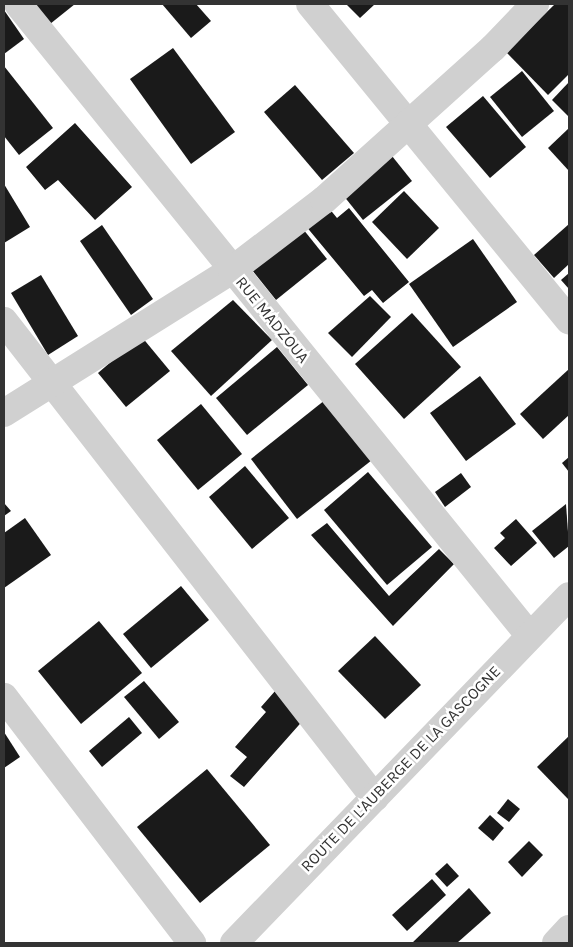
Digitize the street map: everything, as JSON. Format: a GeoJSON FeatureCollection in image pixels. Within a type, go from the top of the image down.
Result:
{"type":"FeatureCollection","features":[{"type":"Feature","properties":{"kind":"street","name":"RUE MADZOUA"},"geometry":{"type":"LineString","coordinates":[[18,4],[529,635]]}},
{"type":"Feature","properties":{"kind":"street"},"geometry":{"type":"LineString","coordinates":[[310,4],[412,123],[569,320]]}},
{"type":"Feature","properties":{"kind":"street"},"geometry":{"type":"LineString","coordinates":[[4,413],[232,270],[324,200],[494,48],[535,4]]}},
{"type":"Feature","properties":{"kind":"street"},"geometry":{"type":"LineString","coordinates":[[4,321],[375,798]]}},
{"type":"Feature","properties":{"kind":"street","name":"ROUTE DE L'AUBERGE DE LA GASCOGNE"},"geometry":{"type":"LineString","coordinates":[[234,943],[375,798],[529,635],[569,596]]}},
{"type":"Feature","properties":{"kind":"street"},"geometry":{"type":"LineString","coordinates":[[4,697],[192,943]]}},
{"type":"Feature","properties":{"kind":"street"},"geometry":{"type":"LineString","coordinates":[[556,943],[569,929]]}},
{"type":"Feature","properties":{"kind":"building"},"geometry":{"type":"Polygon","coordinates":[[[33,4],[75,4],[50,24],[33,4]]]}},
{"type":"Feature","properties":{"kind":"building"},"geometry":{"type":"Polygon","coordinates":[[[162,4],[196,4],[211,21],[191,38],[162,4]]]}},
{"type":"Feature","properties":{"kind":"building"},"geometry":{"type":"Polygon","coordinates":[[[346,4],[375,4],[360,18],[346,4]]]}},
{"type":"Feature","properties":{"kind":"building"},"geometry":{"type":"Polygon","coordinates":[[[555,4],[569,4],[569,74],[548,95],[506,52],[555,4]]]}},
{"type":"Feature","properties":{"kind":"building"},"geometry":{"type":"Polygon","coordinates":[[[4,10],[24,39],[4,54],[4,10]]]}},
{"type":"Feature","properties":{"kind":"building"},"geometry":{"type":"Polygon","coordinates":[[[173,48],[235,132],[191,164],[130,79],[173,48]]]}},
{"type":"Feature","properties":{"kind":"building"},"geometry":{"type":"Polygon","coordinates":[[[4,66],[53,128],[19,155],[4,136],[4,66]]]}},
{"type":"Feature","properties":{"kind":"building"},"geometry":{"type":"Polygon","coordinates":[[[522,71],[554,111],[522,137],[490,97],[522,71]]]}},
{"type":"Feature","properties":{"kind":"building"},"geometry":{"type":"Polygon","coordinates":[[[569,82],[569,117],[552,100],[569,82]]]}},
{"type":"Feature","properties":{"kind":"building"},"geometry":{"type":"Polygon","coordinates":[[[295,85],[354,153],[322,180],[264,112],[295,85]]]}},
{"type":"Feature","properties":{"kind":"building"},"geometry":{"type":"Polygon","coordinates":[[[483,96],[526,147],[490,178],[446,127],[483,96]]]}},
{"type":"Feature","properties":{"kind":"building"},"geometry":{"type":"Polygon","coordinates":[[[75,123],[132,187],[95,220],[58,180],[45,190],[26,167],[75,123]]]}},
{"type":"Feature","properties":{"kind":"building"},"geometry":{"type":"Polygon","coordinates":[[[569,128],[569,171],[548,148],[569,128]]]}},
{"type":"Feature","properties":{"kind":"building"},"geometry":{"type":"Polygon","coordinates":[[[392,156],[412,181],[363,220],[343,195],[392,156]]]}},
{"type":"Feature","properties":{"kind":"building"},"geometry":{"type":"Polygon","coordinates":[[[4,184],[30,227],[4,243],[4,184]]]}},
{"type":"Feature","properties":{"kind":"building"},"geometry":{"type":"Polygon","coordinates":[[[404,191],[439,228],[407,259],[372,222],[404,191]]]}},
{"type":"Feature","properties":{"kind":"building"},"geometry":{"type":"Polygon","coordinates":[[[328,207],[337,218],[349,208],[409,282],[383,303],[372,290],[364,296],[305,225],[328,207]]]}},
{"type":"Feature","properties":{"kind":"building"},"geometry":{"type":"Polygon","coordinates":[[[569,224],[569,264],[554,278],[534,255],[569,224]]]}},
{"type":"Feature","properties":{"kind":"building"},"geometry":{"type":"Polygon","coordinates":[[[102,225],[153,299],[131,315],[80,241],[102,225]]]}},
{"type":"Feature","properties":{"kind":"building"},"geometry":{"type":"Polygon","coordinates":[[[303,229],[327,259],[276,300],[252,270],[303,229]]]}},
{"type":"Feature","properties":{"kind":"building"},"geometry":{"type":"Polygon","coordinates":[[[473,239],[517,302],[453,347],[409,284],[473,239]]]}},
{"type":"Feature","properties":{"kind":"building"},"geometry":{"type":"Polygon","coordinates":[[[569,273],[569,289],[561,280],[569,273]]]}},
{"type":"Feature","properties":{"kind":"building"},"geometry":{"type":"Polygon","coordinates":[[[41,275],[78,336],[48,355],[11,293],[41,275]]]}},
{"type":"Feature","properties":{"kind":"building"},"geometry":{"type":"Polygon","coordinates":[[[370,296],[391,317],[352,357],[328,333],[370,296]]]}},
{"type":"Feature","properties":{"kind":"building"},"geometry":{"type":"Polygon","coordinates":[[[233,300],[272,340],[211,396],[171,351],[233,300]]]}},
{"type":"Feature","properties":{"kind":"building"},"geometry":{"type":"Polygon","coordinates":[[[412,313],[461,367],[404,419],[355,364],[412,313]]]}},
{"type":"Feature","properties":{"kind":"building"},"geometry":{"type":"Polygon","coordinates":[[[141,336],[170,371],[126,407],[98,373],[141,336]]]}},
{"type":"Feature","properties":{"kind":"building"},"geometry":{"type":"Polygon","coordinates":[[[277,347],[308,385],[247,435],[216,398],[277,347]]]}},
{"type":"Feature","properties":{"kind":"building"},"geometry":{"type":"Polygon","coordinates":[[[569,369],[569,415],[543,439],[520,414],[569,369]]]}},
{"type":"Feature","properties":{"kind":"building"},"geometry":{"type":"Polygon","coordinates":[[[480,376],[516,424],[466,461],[430,413],[480,376]]]}},
{"type":"Feature","properties":{"kind":"building"},"geometry":{"type":"Polygon","coordinates":[[[325,400],[372,460],[297,519],[251,459],[325,400]]]}},
{"type":"Feature","properties":{"kind":"building"},"geometry":{"type":"Polygon","coordinates":[[[201,404],[242,454],[198,490],[157,440],[201,404]]]}},
{"type":"Feature","properties":{"kind":"building"},"geometry":{"type":"Polygon","coordinates":[[[569,457],[569,472],[562,463],[569,457]]]}},
{"type":"Feature","properties":{"kind":"building"},"geometry":{"type":"Polygon","coordinates":[[[245,466],[289,518],[252,549],[209,497],[245,466]]]}},
{"type":"Feature","properties":{"kind":"building"},"geometry":{"type":"Polygon","coordinates":[[[368,472],[432,547],[387,585],[324,510],[368,472]]]}},
{"type":"Feature","properties":{"kind":"building"},"geometry":{"type":"Polygon","coordinates":[[[461,473],[471,487],[445,507],[435,492],[461,473]]]}},
{"type":"Feature","properties":{"kind":"building"},"geometry":{"type":"Polygon","coordinates":[[[4,503],[11,511],[4,516],[4,503]]]}},
{"type":"Feature","properties":{"kind":"building"},"geometry":{"type":"Polygon","coordinates":[[[566,504],[569,546],[554,558],[532,531],[566,504]]]}},
{"type":"Feature","properties":{"kind":"building"},"geometry":{"type":"Polygon","coordinates":[[[25,518],[51,555],[4,588],[4,533],[25,518]]]}},
{"type":"Feature","properties":{"kind":"building"},"geometry":{"type":"Polygon","coordinates":[[[516,519],[537,543],[511,566],[494,548],[505,538],[500,533],[516,519]]]}},
{"type":"Feature","properties":{"kind":"building"},"geometry":{"type":"Polygon","coordinates":[[[327,523],[389,596],[439,549],[454,564],[393,626],[311,535],[327,523]]]}},
{"type":"Feature","properties":{"kind":"building"},"geometry":{"type":"Polygon","coordinates":[[[181,586],[209,620],[151,668],[123,634],[181,586]]]}},
{"type":"Feature","properties":{"kind":"building"},"geometry":{"type":"Polygon","coordinates":[[[99,621],[142,673],[81,724],[38,671],[99,621]]]}},
{"type":"Feature","properties":{"kind":"building"},"geometry":{"type":"Polygon","coordinates":[[[375,636],[421,685],[385,719],[338,671],[375,636]]]}},
{"type":"Feature","properties":{"kind":"building"},"geometry":{"type":"Polygon","coordinates":[[[144,681],[179,722],[159,739],[124,697],[144,681]]]}},
{"type":"Feature","properties":{"kind":"building"},"geometry":{"type":"Polygon","coordinates":[[[276,690],[306,717],[244,787],[230,776],[247,757],[235,747],[266,712],[261,707],[276,690]]]}},
{"type":"Feature","properties":{"kind":"building"},"geometry":{"type":"Polygon","coordinates":[[[129,717],[142,733],[102,767],[89,751],[129,717]]]}},
{"type":"Feature","properties":{"kind":"building"},"geometry":{"type":"Polygon","coordinates":[[[4,732],[20,757],[4,768],[4,732]]]}},
{"type":"Feature","properties":{"kind":"building"},"geometry":{"type":"Polygon","coordinates":[[[569,736],[569,800],[537,767],[569,736]]]}},
{"type":"Feature","properties":{"kind":"building"},"geometry":{"type":"Polygon","coordinates":[[[207,769],[270,845],[200,903],[137,827],[207,769]]]}},
{"type":"Feature","properties":{"kind":"building"},"geometry":{"type":"Polygon","coordinates":[[[508,799],[520,809],[509,822],[497,813],[508,799]]]}},
{"type":"Feature","properties":{"kind":"building"},"geometry":{"type":"Polygon","coordinates":[[[490,815],[504,828],[493,841],[478,828],[490,815]]]}},
{"type":"Feature","properties":{"kind":"building"},"geometry":{"type":"Polygon","coordinates":[[[529,841],[543,855],[522,877],[508,862],[529,841]]]}},
{"type":"Feature","properties":{"kind":"building"},"geometry":{"type":"Polygon","coordinates":[[[447,863],[459,876],[447,887],[435,874],[447,863]]]}},
{"type":"Feature","properties":{"kind":"building"},"geometry":{"type":"Polygon","coordinates":[[[432,879],[446,895],[407,931],[392,915],[432,879]]]}},
{"type":"Feature","properties":{"kind":"building"},"geometry":{"type":"Polygon","coordinates":[[[469,888],[491,913],[457,943],[412,943],[469,888]]]}}]}
